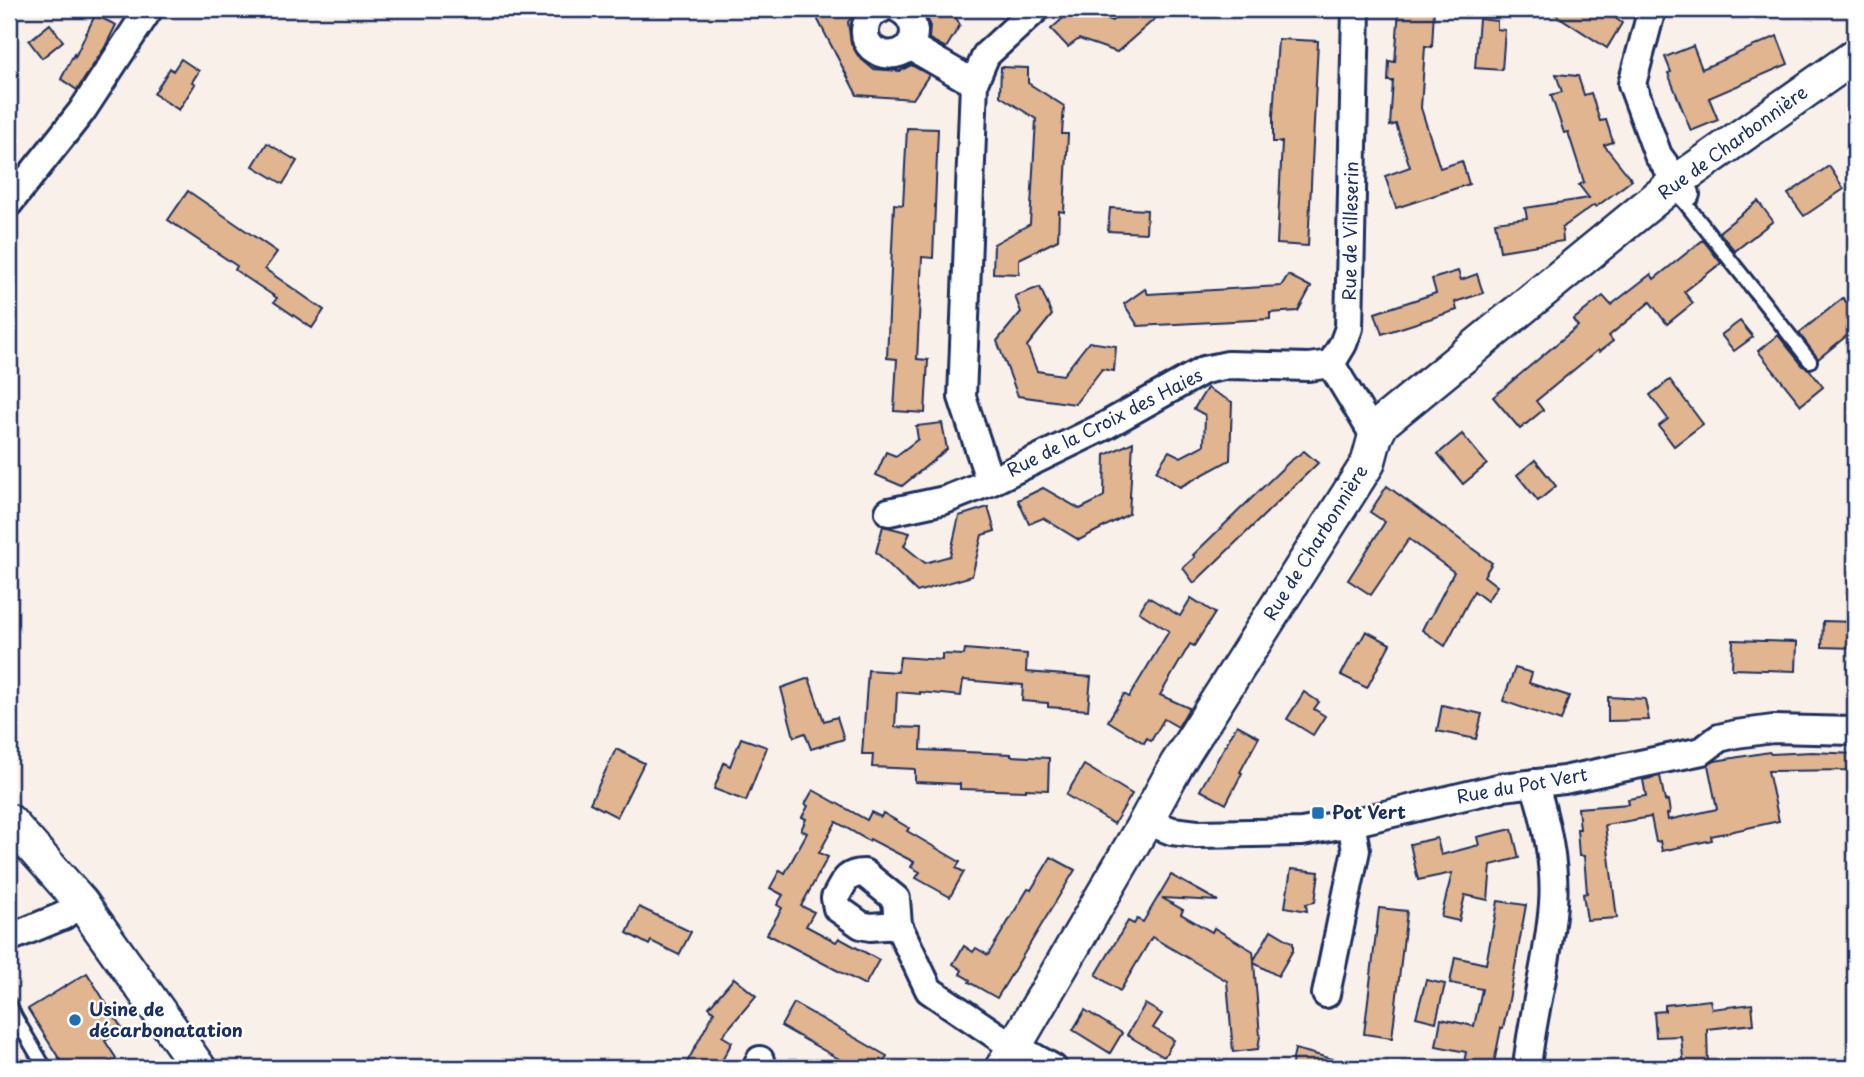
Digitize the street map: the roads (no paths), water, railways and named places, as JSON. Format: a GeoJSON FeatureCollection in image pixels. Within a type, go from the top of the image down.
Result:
{"type":"FeatureCollection","features":[{"type":"Feature","properties":{"kind":"street"},"geometry":{"type":"LineString","coordinates":[[9,203],[82,111],[149,9]]}},
{"type":"Feature","properties":{"kind":"street"},"geometry":{"type":"LineString","coordinates":[[881,9],[876,11],[867,23],[865,31],[869,44],[885,55],[902,52],[910,46],[913,38],[914,28],[909,17],[899,9]]}},
{"type":"Feature","properties":{"kind":"street","name":"Rue de la Croix des Haies"},"geometry":{"type":"LineString","coordinates":[[1036,9],[986,55],[974,83],[961,397],[990,482],[1103,427],[1204,370],[1228,365],[1309,367],[1331,364]]}},
{"type":"Feature","properties":{"kind":"street","name":"Rue de Villeserin"},"geometry":{"type":"LineString","coordinates":[[1331,364],[1349,328],[1356,9]]}},
{"type":"Feature","properties":{"kind":"street"},"geometry":{"type":"LineString","coordinates":[[1652,9],[1632,84],[1658,155],[1678,187]]}},
{"type":"Feature","properties":{"kind":"street"},"geometry":{"type":"LineString","coordinates":[[910,46],[974,83]]}},
{"type":"Feature","properties":{"kind":"street","name":"Rue de Charbonnière"},"geometry":{"type":"LineString","coordinates":[[1008,1057],[1177,764],[1368,463],[1382,423],[1678,187],[1855,55]]}},
{"type":"Feature","properties":{"kind":"street"},"geometry":{"type":"LineString","coordinates":[[1331,364],[1375,437]]}},
{"type":"Feature","properties":{"kind":"street"},"geometry":{"type":"LineString","coordinates":[[889,512],[945,500],[990,482]]}},
{"type":"Feature","properties":{"kind":"street","name":"Rue du Pot Vert"},"geometry":{"type":"LineString","coordinates":[[1146,821],[1172,831],[1197,834],[1301,832],[1351,823],[1502,787],[1564,780],[1702,751],[1719,738],[1736,734],[1773,729],[1855,731]]}},
{"type":"Feature","properties":{"kind":"street"},"geometry":{"type":"LineString","coordinates":[[1527,1068],[1553,903],[1546,824],[1534,783]]}},
{"type":"Feature","properties":{"kind":"street"},"geometry":{"type":"LineString","coordinates":[[9,821],[81,902],[199,1068]]}},
{"type":"Feature","properties":{"kind":"street"},"geometry":{"type":"LineString","coordinates":[[1326,993],[1356,850],[1351,823]]}},
{"type":"Feature","properties":{"kind":"street"},"geometry":{"type":"LineString","coordinates":[[9,937],[63,916],[81,902]]}},
{"type":"Feature","properties":{"kind":"street"},"geometry":{"type":"LineString","coordinates":[[898,925],[929,990],[1008,1057],[1053,1068]]}},
{"type":"Feature","properties":{"kind":"lane"},"geometry":{"type":"LineString","coordinates":[[1678,187],[1810,361]]}},
{"type":"Feature","properties":{"kind":"lane"},"geometry":{"type":"LineString","coordinates":[[9,1003],[45,1068]]}},
{"type":"Feature","properties":{"kind":"place","name":"Pot Vert"},"geometry":{"type":"Point","coordinates":[1318,813]}},
{"type":"Feature","properties":{"kind":"place","name":"Usine de décarbonatation"},"geometry":{"type":"Point","coordinates":[75,1020]}}]}
